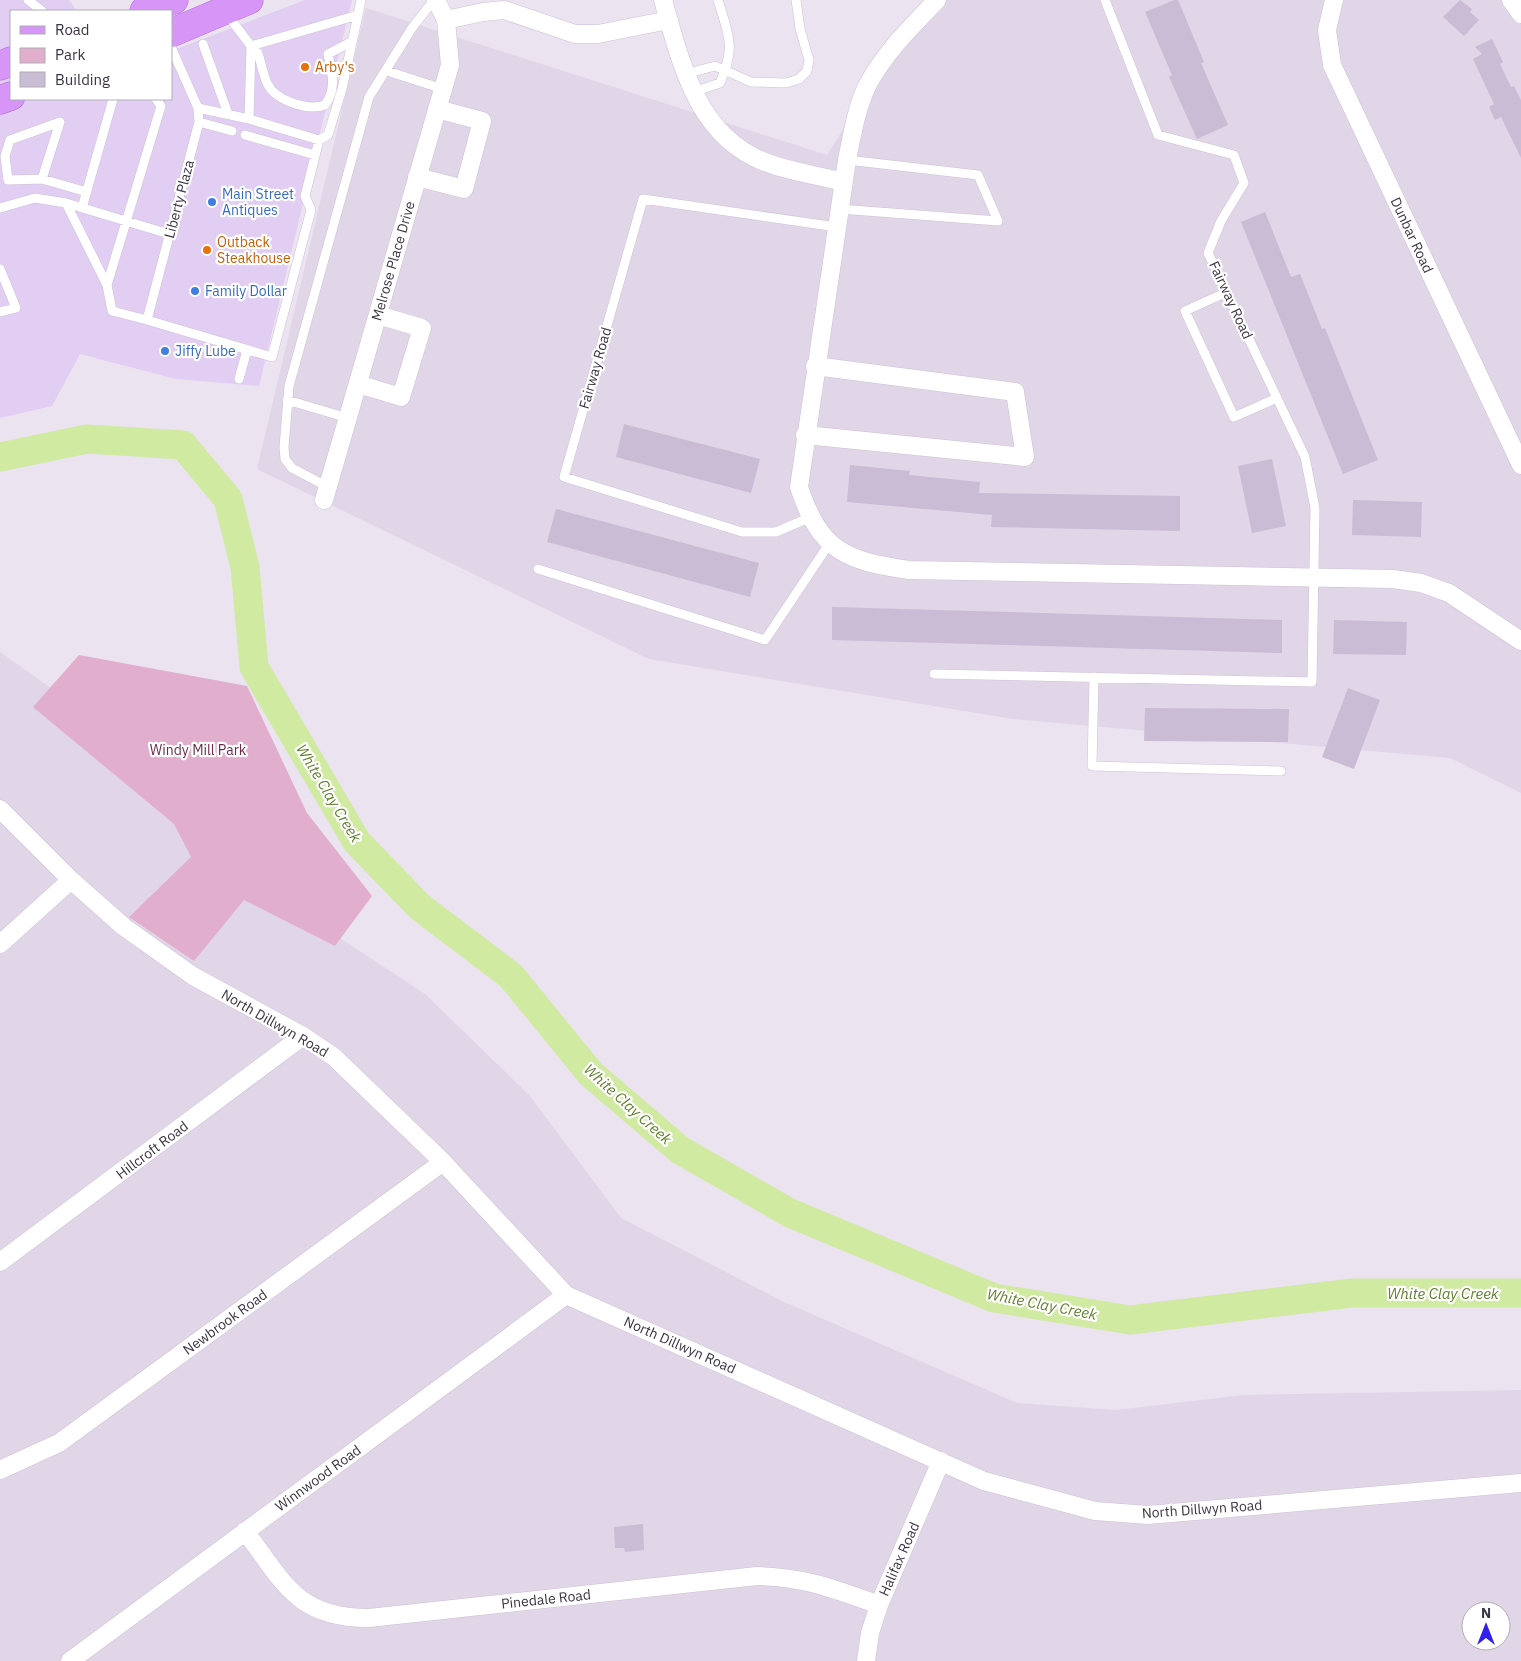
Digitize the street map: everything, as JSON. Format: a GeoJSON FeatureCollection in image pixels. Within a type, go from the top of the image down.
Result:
{"type":"FeatureCollection","features":[{"type":"Feature","properties":{"kind":"main road"},"geometry":{"type":"LineString","coordinates":[[147,10],[172,0]]}},
{"type":"Feature","properties":{"kind":"main road"},"geometry":{"type":"LineString","coordinates":[[172,33],[236,5]]}},
{"type":"Feature","properties":{"kind":"street","name":"Melrose Place Drive"},"geometry":{"type":"LineString","coordinates":[[326,494],[450,65],[446,20],[435,0]]}},
{"type":"Feature","properties":{"kind":"street"},"geometry":{"type":"LineString","coordinates":[[663,0],[685,74],[693,92],[720,134],[740,150],[766,162],[844,182]]}},
{"type":"Feature","properties":{"kind":"street"},"geometry":{"type":"LineString","coordinates":[[936,0],[884,58],[866,87],[855,119],[815,366],[799,487],[811,517],[829,544],[848,557],[875,565],[909,570],[1393,579],[1421,583],[1449,593],[1521,641]]}},
{"type":"Feature","properties":{"kind":"street","name":"Dunbar Road"},"geometry":{"type":"LineString","coordinates":[[1334,0],[1327,30],[1332,65],[1521,465]]}},
{"type":"Feature","properties":{"kind":"street"},"geometry":{"type":"LineString","coordinates":[[1511,0],[1521,14]]}},
{"type":"Feature","properties":{"kind":"street"},"geometry":{"type":"LineString","coordinates":[[446,20],[483,12],[504,10],[575,34],[598,34],[669,20]]}},
{"type":"Feature","properties":{"kind":"street"},"geometry":{"type":"LineString","coordinates":[[417,177],[464,190],[482,121],[437,109]]}},
{"type":"Feature","properties":{"kind":"street"},"geometry":{"type":"LineString","coordinates":[[358,384],[401,397],[422,328],[378,315]]}},
{"type":"Feature","properties":{"kind":"street"},"geometry":{"type":"LineString","coordinates":[[805,435],[1025,457],[1015,392],[815,366]]}},
{"type":"Feature","properties":{"kind":"street","name":"North Dillwyn Road"},"geometry":{"type":"LineString","coordinates":[[0,809],[71,880],[124,926],[192,976],[303,1036],[334,1057],[443,1162],[566,1295],[984,1481],[1095,1511],[1148,1515],[1521,1482]]}},
{"type":"Feature","properties":{"kind":"street"},"geometry":{"type":"LineString","coordinates":[[0,944],[71,880]]}},
{"type":"Feature","properties":{"kind":"street","name":"Hillcroft Road"},"geometry":{"type":"LineString","coordinates":[[0,1262],[303,1036]]}},
{"type":"Feature","properties":{"kind":"street","name":"Newbrook Road"},"geometry":{"type":"LineString","coordinates":[[0,1470],[59,1443],[443,1162]]}},
{"type":"Feature","properties":{"kind":"street","name":"Winnwood Road"},"geometry":{"type":"LineString","coordinates":[[70,1661],[566,1295]]}},
{"type":"Feature","properties":{"kind":"street","name":"Halifax Road"},"geometry":{"type":"LineString","coordinates":[[866,1661],[870,1633],[879,1605],[941,1461]]}},
{"type":"Feature","properties":{"kind":"street","name":"Pinedale Road"},"geometry":{"type":"LineString","coordinates":[[245,1531],[283,1583],[300,1599],[315,1609],[349,1618],[369,1618],[757,1576],[784,1576],[809,1581],[879,1605]]}},
{"type":"Feature","properties":{"kind":"lane"},"geometry":{"type":"LineString","coordinates":[[28,0],[41,10]]}},
{"type":"Feature","properties":{"kind":"lane"},"geometry":{"type":"LineString","coordinates":[[66,203],[107,286],[112,311],[272,357],[311,210],[305,196],[315,154],[319,140],[328,135],[342,89],[361,0]]}},
{"type":"Feature","properties":{"kind":"lane"},"geometry":{"type":"LineString","coordinates":[[326,494],[292,468],[285,459],[287,400],[369,96],[376,82],[387,71],[412,28],[435,0]]}},
{"type":"Feature","properties":{"kind":"lane"},"geometry":{"type":"LineString","coordinates":[[693,92],[720,83],[729,62],[730,43],[718,0]]}},
{"type":"Feature","properties":{"kind":"lane"},"geometry":{"type":"LineString","coordinates":[[685,74],[714,66],[751,82],[786,83],[799,79],[807,71],[809,60],[800,29],[796,0]]}},
{"type":"Feature","properties":{"kind":"lane","name":"Fairway Road"},"geometry":{"type":"LineString","coordinates":[[1094,677],[1312,682],[1314,577],[1315,508],[1305,457],[1208,253],[1220,222],[1244,183],[1234,155],[1158,135],[1105,0]]}},
{"type":"Feature","properties":{"kind":"lane"},"geometry":{"type":"LineString","coordinates":[[236,5],[251,49],[249,119]]}},
{"type":"Feature","properties":{"kind":"lane"},"geometry":{"type":"LineString","coordinates":[[251,49],[358,15]]}},
{"type":"Feature","properties":{"kind":"lane"},"geometry":{"type":"LineString","coordinates":[[251,49],[258,53],[267,83],[273,91],[305,107],[318,108],[325,106],[333,89],[334,79],[328,54],[351,42]]}},
{"type":"Feature","properties":{"kind":"lane"},"geometry":{"type":"LineString","coordinates":[[203,44],[228,114]]}},
{"type":"Feature","properties":{"kind":"lane","name":"Liberty Plaza"},"geometry":{"type":"LineString","coordinates":[[147,320],[199,122],[198,108],[172,49]]}},
{"type":"Feature","properties":{"kind":"lane"},"geometry":{"type":"LineString","coordinates":[[387,71],[443,89]]}},
{"type":"Feature","properties":{"kind":"lane"},"geometry":{"type":"LineString","coordinates":[[82,208],[113,100]]}},
{"type":"Feature","properties":{"kind":"lane"},"geometry":{"type":"LineString","coordinates":[[107,286],[161,106],[157,100]]}},
{"type":"Feature","properties":{"kind":"lane"},"geometry":{"type":"LineString","coordinates":[[198,108],[249,119],[319,140]]}},
{"type":"Feature","properties":{"kind":"lane"},"geometry":{"type":"LineString","coordinates":[[42,179],[60,122],[10,140],[5,156],[8,180],[42,179],[87,192]]}},
{"type":"Feature","properties":{"kind":"lane"},"geometry":{"type":"LineString","coordinates":[[199,122],[232,131]]}},
{"type":"Feature","properties":{"kind":"lane"},"geometry":{"type":"LineString","coordinates":[[245,135],[315,154]]}},
{"type":"Feature","properties":{"kind":"lane"},"geometry":{"type":"LineString","coordinates":[[839,209],[998,222],[978,175],[847,160]]}},
{"type":"Feature","properties":{"kind":"lane"},"geometry":{"type":"LineString","coordinates":[[0,208],[35,198],[66,203],[169,234]]}},
{"type":"Feature","properties":{"kind":"lane","name":"Fairway Road"},"geometry":{"type":"LineString","coordinates":[[811,517],[776,532],[742,532],[564,477],[643,199],[837,228]]}},
{"type":"Feature","properties":{"kind":"lane"},"geometry":{"type":"LineString","coordinates":[[0,269],[16,308],[0,312]]}},
{"type":"Feature","properties":{"kind":"lane"},"geometry":{"type":"LineString","coordinates":[[1227,292],[1185,311],[1234,418],[1277,398]]}},
{"type":"Feature","properties":{"kind":"lane"},"geometry":{"type":"LineString","coordinates":[[239,379],[247,350]]}},
{"type":"Feature","properties":{"kind":"lane"},"geometry":{"type":"LineString","coordinates":[[287,400],[348,418]]}},
{"type":"Feature","properties":{"kind":"lane"},"geometry":{"type":"LineString","coordinates":[[538,569],[765,640],[829,544]]}},
{"type":"Feature","properties":{"kind":"lane"},"geometry":{"type":"LineString","coordinates":[[934,674],[1094,677],[1092,766],[1281,772]]}},
{"type":"Feature","properties":{"kind":"shaded area"},"geometry":{"type":"Polygon","coordinates":[[[0,0],[69,0],[76,10],[10,10],[10,100],[172,100],[172,51],[305,0],[352,0],[259,386],[176,379],[80,354],[52,406],[0,418],[0,0]]]}},
{"type":"Feature","properties":{"kind":"shaded area"},"geometry":{"type":"Polygon","coordinates":[[[925,0],[1521,0],[1521,793],[1450,758],[1013,719],[649,659],[257,469],[366,8],[827,155],[925,0]]]}},
{"type":"Feature","properties":{"kind":"shaded area"},"geometry":{"type":"Polygon","coordinates":[[[0,652],[68,700],[249,878],[425,994],[530,1096],[621,1218],[784,1302],[1017,1403],[1116,1410],[1244,1395],[1521,1390],[1521,1661],[0,1661],[0,652]]]}},
{"type":"Feature","properties":{"kind":"green space","name":"Windy Mill Park"},"geometry":{"type":"Polygon","coordinates":[[[79,655],[247,686],[307,813],[372,896],[335,946],[244,900],[194,961],[129,917],[191,857],[174,824],[33,707],[79,655]]]}},
{"type":"Feature","properties":{"kind":"building"},"geometry":{"type":"Polygon","coordinates":[[[1178,0],[1204,62],[1201,63],[1228,125],[1197,139],[1169,77],[1172,75],[1145,12],[1178,0]]]}},
{"type":"Feature","properties":{"kind":"building"},"geometry":{"type":"Polygon","coordinates":[[[1460,0],[1472,9],[1470,12],[1479,20],[1464,36],[1443,17],[1460,0]]]}},
{"type":"Feature","properties":{"kind":"building"},"geometry":{"type":"Polygon","coordinates":[[[1492,39],[1503,62],[1500,64],[1511,87],[1514,86],[1521,100],[1521,158],[1501,117],[1495,120],[1489,107],[1494,104],[1473,59],[1482,54],[1475,47],[1492,39]]]}},
{"type":"Feature","properties":{"kind":"building"},"geometry":{"type":"Polygon","coordinates":[[[1265,212],[1291,277],[1300,274],[1322,329],[1325,328],[1378,460],[1343,474],[1241,222],[1265,212]]]}},
{"type":"Feature","properties":{"kind":"building"},"geometry":{"type":"Polygon","coordinates":[[[624,424],[760,459],[751,493],[616,457],[624,424]]]}},
{"type":"Feature","properties":{"kind":"building"},"geometry":{"type":"Polygon","coordinates":[[[1272,459],[1286,526],[1252,533],[1238,466],[1272,459]]]}},
{"type":"Feature","properties":{"kind":"building"},"geometry":{"type":"Polygon","coordinates":[[[850,465],[910,471],[909,475],[980,482],[979,493],[1180,496],[1180,531],[991,527],[992,515],[847,502],[850,465]]]}},
{"type":"Feature","properties":{"kind":"building"},"geometry":{"type":"Polygon","coordinates":[[[1353,500],[1422,502],[1421,537],[1352,535],[1353,500]]]}},
{"type":"Feature","properties":{"kind":"building"},"geometry":{"type":"Polygon","coordinates":[[[556,509],[759,563],[750,597],[547,542],[556,509]]]}},
{"type":"Feature","properties":{"kind":"building"},"geometry":{"type":"Polygon","coordinates":[[[832,607],[1282,620],[1282,653],[832,640],[832,607]]]}},
{"type":"Feature","properties":{"kind":"building"},"geometry":{"type":"Polygon","coordinates":[[[1334,620],[1407,622],[1406,655],[1333,654],[1334,620]]]}},
{"type":"Feature","properties":{"kind":"building"},"geometry":{"type":"Polygon","coordinates":[[[1348,688],[1380,700],[1354,769],[1322,757],[1348,688]]]}},
{"type":"Feature","properties":{"kind":"building"},"geometry":{"type":"Polygon","coordinates":[[[1145,708],[1289,709],[1288,742],[1144,741],[1145,708]]]}},
{"type":"Feature","properties":{"kind":"building"},"geometry":{"type":"Polygon","coordinates":[[[643,1524],[644,1550],[625,1552],[624,1548],[615,1548],[614,1527],[643,1524]]]}},
{"type":"Feature","properties":{"kind":"waterway","name":"White Clay Creek"},"geometry":{"type":"LineString","coordinates":[[0,457],[87,439],[183,445],[228,499],[245,567],[254,667],[357,842],[420,907],[511,976],[591,1074],[680,1150],[790,1213],[994,1298],[1130,1320],[1352,1293],[1521,1293]]}},
{"type":"Feature","properties":{"kind":"place","name":"Arby's"},"geometry":{"type":"Point","coordinates":[305,67]}},
{"type":"Feature","properties":{"kind":"place","name":"Main Street Antiques"},"geometry":{"type":"Point","coordinates":[212,202]}},
{"type":"Feature","properties":{"kind":"place","name":"Outback Steakhouse"},"geometry":{"type":"Point","coordinates":[207,250]}},
{"type":"Feature","properties":{"kind":"place","name":"Family Dollar"},"geometry":{"type":"Point","coordinates":[195,291]}},
{"type":"Feature","properties":{"kind":"place","name":"Jiffy Lube"},"geometry":{"type":"Point","coordinates":[165,351]}}]}
